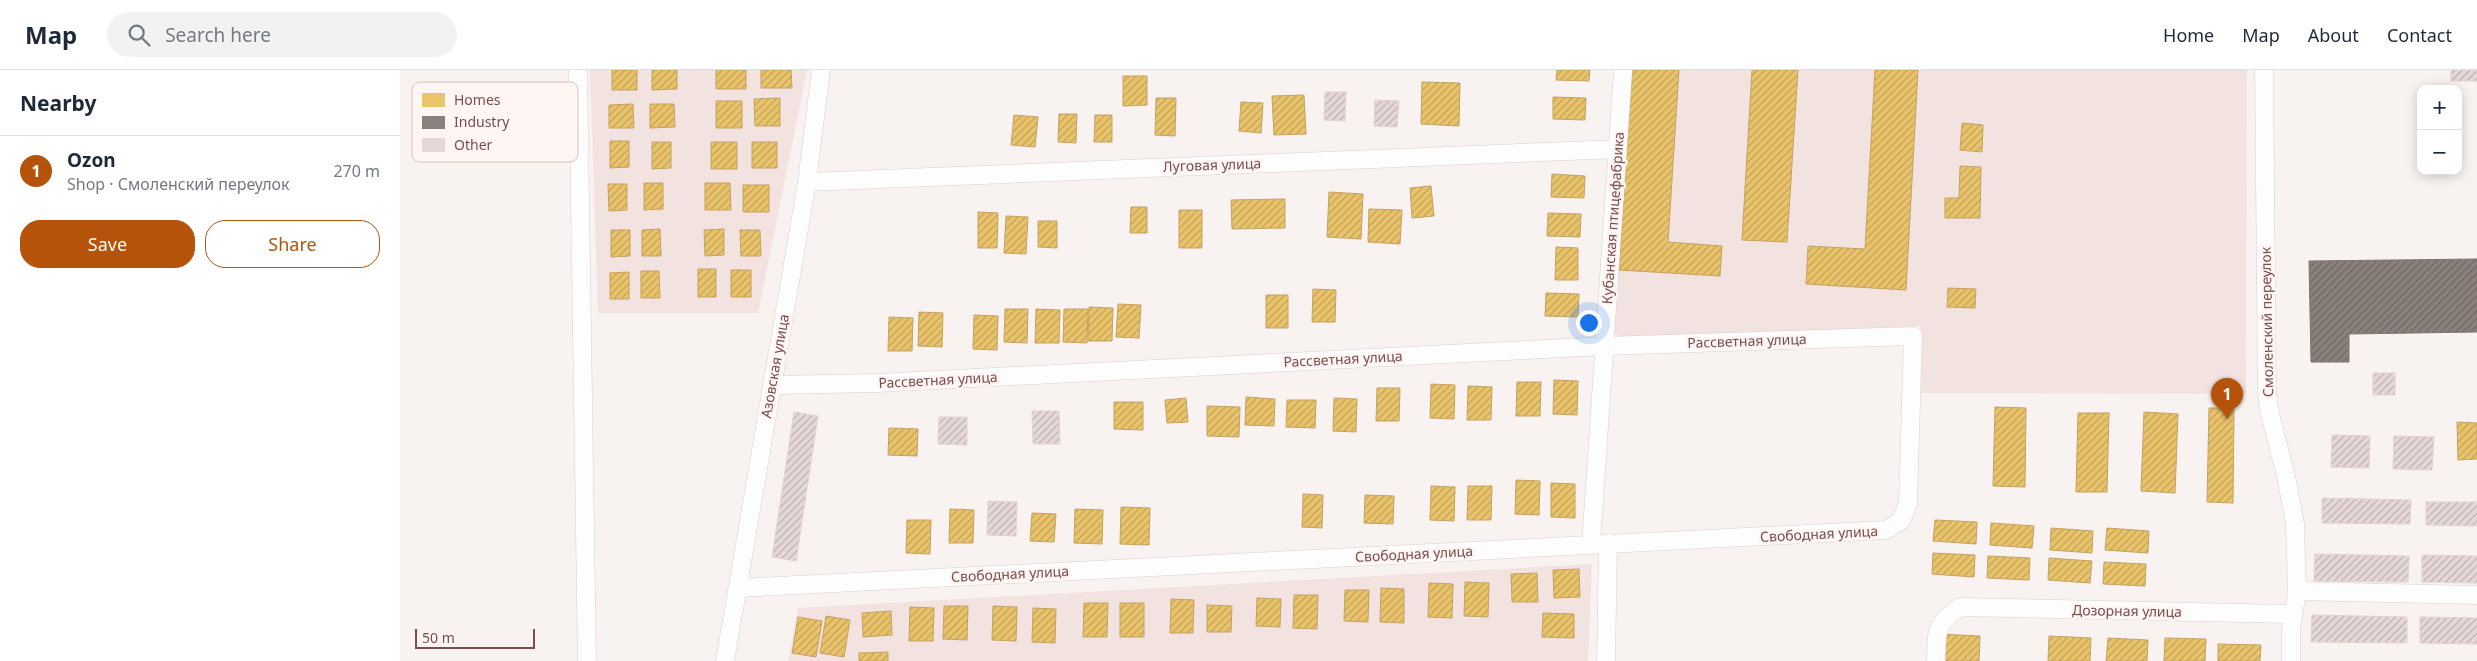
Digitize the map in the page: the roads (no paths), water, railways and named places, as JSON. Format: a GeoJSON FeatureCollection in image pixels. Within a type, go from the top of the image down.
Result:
{"type":"FeatureCollection","features":[{"type":"Feature","properties":{"kind":"street"},"geometry":{"type":"LineString","coordinates":[[578,70],[587,661]]}},
{"type":"Feature","properties":{"kind":"street","name":"Азовская улица"},"geometry":{"type":"LineString","coordinates":[[725,661],[807,182],[821,70]]}},
{"type":"Feature","properties":{"kind":"street","name":"Кубанская птицефабрика"},"geometry":{"type":"LineString","coordinates":[[1606,661],[1599,544],[1604,346],[1623,70]]}},
{"type":"Feature","properties":{"kind":"street","name":"Смоленский переулок"},"geometry":{"type":"LineString","coordinates":[[2264,70],[2267,391],[2269,410],[2286,476],[2295,524],[2297,591],[2293,614],[2291,661]]}},
{"type":"Feature","properties":{"kind":"street","name":"Луговая улица"},"geometry":{"type":"LineString","coordinates":[[807,182],[1617,149]]}},
{"type":"Feature","properties":{"kind":"street","name":"Рассветная улица"},"geometry":{"type":"LineString","coordinates":[[772,385],[877,383],[1604,346],[1914,336]]}},
{"type":"Feature","properties":{"kind":"street","name":"Свободная улица"},"geometry":{"type":"LineString","coordinates":[[738,588],[1886,530],[1893,527],[1905,514],[1908,504],[1914,336]]}},
{"type":"Feature","properties":{"kind":"street"},"geometry":{"type":"LineString","coordinates":[[2297,591],[2477,596]]}},
{"type":"Feature","properties":{"kind":"street","name":"Дозорная улица"},"geometry":{"type":"LineString","coordinates":[[1936,661],[1937,632],[1942,620],[1960,607],[2293,614]]}},
{"type":"Feature","properties":{"kind":"place","name":"Ozon"},"geometry":{"type":"Point","coordinates":[2227,419]}}]}
